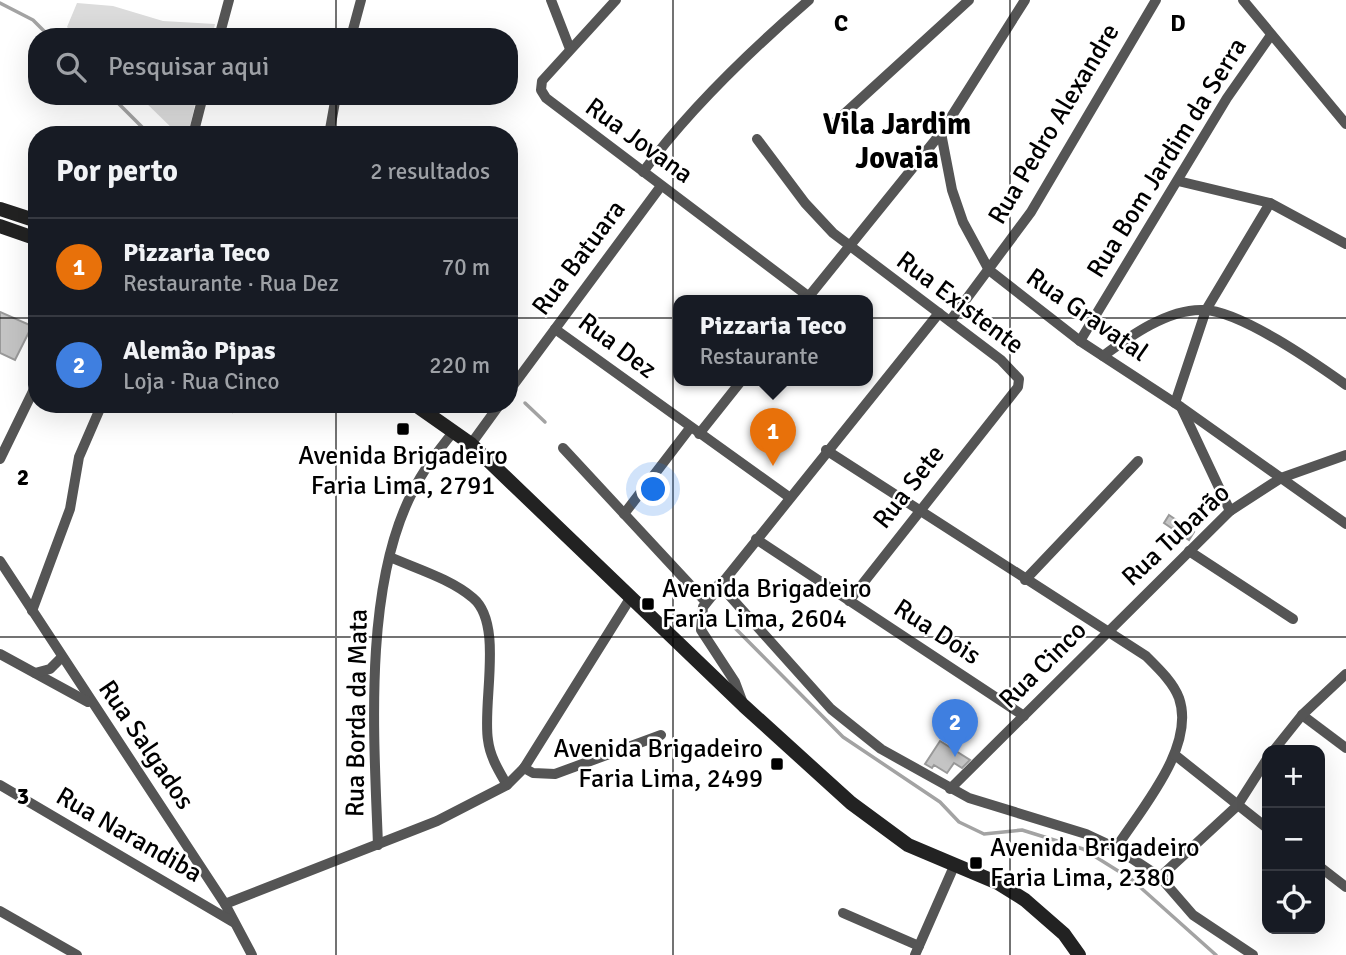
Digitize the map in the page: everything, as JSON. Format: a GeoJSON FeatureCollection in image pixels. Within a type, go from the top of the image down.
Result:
{"type":"FeatureCollection","features":[{"type":"Feature","properties":{"kind":"main road"},"geometry":{"type":"LineString","coordinates":[[0,209],[28,218]]}},
{"type":"Feature","properties":{"kind":"main road"},"geometry":{"type":"LineString","coordinates":[[0,226],[28,236]]}},
{"type":"Feature","properties":{"kind":"main road"},"geometry":{"type":"LineString","coordinates":[[427,413],[471,444],[744,706],[851,803],[908,845],[998,883],[1025,900],[1064,934],[1079,955]]}},
{"type":"Feature","properties":{"kind":"street"},"geometry":{"type":"LineString","coordinates":[[221,28],[229,0]]}},
{"type":"Feature","properties":{"kind":"street"},"geometry":{"type":"LineString","coordinates":[[353,28],[361,0]]}},
{"type":"Feature","properties":{"kind":"street"},"geometry":{"type":"LineString","coordinates":[[551,0],[570,50]]}},
{"type":"Feature","properties":{"kind":"street","name":"Rua Jovana"},"geometry":{"type":"LineString","coordinates":[[615,0],[549,70],[541,81],[541,90],[563,113],[803,295]]}},
{"type":"Feature","properties":{"kind":"street"},"geometry":{"type":"LineString","coordinates":[[643,172],[670,137],[718,86],[809,0]]}},
{"type":"Feature","properties":{"kind":"street"},"geometry":{"type":"LineString","coordinates":[[831,126],[969,0]]}},
{"type":"Feature","properties":{"kind":"street"},"geometry":{"type":"LineString","coordinates":[[809,295],[941,133],[1025,0]]}},
{"type":"Feature","properties":{"kind":"street","name":"Rua Pedro Alexandre"},"geometry":{"type":"LineString","coordinates":[[950,321],[1031,212],[1156,0]]}},
{"type":"Feature","properties":{"kind":"street"},"geometry":{"type":"LineString","coordinates":[[1243,0],[1346,124]]}},
{"type":"Feature","properties":{"kind":"street","name":"Rua Bom Jardim da Serra"},"geometry":{"type":"LineString","coordinates":[[1080,341],[1271,34]]}},
{"type":"Feature","properties":{"kind":"street"},"geometry":{"type":"LineString","coordinates":[[195,126],[201,105]]}},
{"type":"Feature","properties":{"kind":"street"},"geometry":{"type":"LineString","coordinates":[[331,126],[334,105]]}},
{"type":"Feature","properties":{"kind":"street","name":"Rua Gravatal"},"geometry":{"type":"LineString","coordinates":[[941,133],[952,190],[963,222],[989,270],[1080,341],[1178,405],[1346,524]]}},
{"type":"Feature","properties":{"kind":"street","name":"Rua Existente"},"geometry":{"type":"LineString","coordinates":[[757,139],[818,219],[849,247],[1016,373],[1018,387],[1005,403]]}},
{"type":"Feature","properties":{"kind":"street"},"geometry":{"type":"LineString","coordinates":[[1178,181],[1270,203],[1346,244]]}},
{"type":"Feature","properties":{"kind":"street","name":"Rua Batuara"},"geometry":{"type":"LineString","coordinates":[[518,379],[661,186]]}},
{"type":"Feature","properties":{"kind":"street"},"geometry":{"type":"LineString","coordinates":[[1230,511],[1178,405],[1206,310],[1270,203]]}},
{"type":"Feature","properties":{"kind":"street"},"geometry":{"type":"LineString","coordinates":[[1103,356],[1131,336],[1162,321],[1190,311],[1206,310],[1257,330],[1346,384]]}},
{"type":"Feature","properties":{"kind":"street"},"geometry":{"type":"LineString","coordinates":[[744,706],[735,682],[701,630],[701,617],[706,602],[939,313]]}},
{"type":"Feature","properties":{"kind":"street","name":"Rua Dez"},"geometry":{"type":"LineString","coordinates":[[555,329],[789,497]]}},
{"type":"Feature","properties":{"kind":"street"},"geometry":{"type":"LineString","coordinates":[[624,514],[694,431],[736,386]]}},
{"type":"Feature","properties":{"kind":"street"},"geometry":{"type":"LineString","coordinates":[[0,458],[28,401]]}},
{"type":"Feature","properties":{"kind":"street","name":"Rua Sete"},"geometry":{"type":"LineString","coordinates":[[849,601],[1005,403]]}},
{"type":"Feature","properties":{"kind":"street"},"geometry":{"type":"LineString","coordinates":[[32,611],[70,509],[79,457],[98,413]]}},
{"type":"Feature","properties":{"kind":"street"},"geometry":{"type":"LineString","coordinates":[[471,444],[493,413]]}},
{"type":"Feature","properties":{"kind":"street","name":"Rua Borda da Mata"},"geometry":{"type":"LineString","coordinates":[[378,845],[378,625],[390,557],[411,494],[454,431]]}},
{"type":"Feature","properties":{"kind":"street"},"geometry":{"type":"LineString","coordinates":[[563,448],[706,602]]}},
{"type":"Feature","properties":{"kind":"street"},"geometry":{"type":"LineString","coordinates":[[826,450],[1146,656],[1164,674],[1179,698],[1183,726],[1175,755],[1116,848]]}},
{"type":"Feature","properties":{"kind":"street","name":"Rua Tubarão"},"geometry":{"type":"LineString","coordinates":[[1107,632],[1230,511],[1281,478],[1343,454]]}},
{"type":"Feature","properties":{"kind":"street"},"geometry":{"type":"LineString","coordinates":[[1025,580],[1138,461]]}},
{"type":"Feature","properties":{"kind":"street","name":"Rua Dois"},"geometry":{"type":"LineString","coordinates":[[755,539],[1024,716]]}},
{"type":"Feature","properties":{"kind":"street"},"geometry":{"type":"LineString","coordinates":[[1189,551],[1293,619]]}},
{"type":"Feature","properties":{"kind":"street"},"geometry":{"type":"LineString","coordinates":[[390,557],[458,588],[483,609],[488,623],[488,742],[497,769],[507,785]]}},
{"type":"Feature","properties":{"kind":"street","name":"Rua Salgados"},"geometry":{"type":"LineString","coordinates":[[0,561],[90,703],[225,904],[252,955]]}},
{"type":"Feature","properties":{"kind":"street"},"geometry":{"type":"LineString","coordinates":[[719,584],[831,709],[881,749],[950,789],[1003,810],[1086,834],[1116,848],[1160,877],[1194,915],[1253,955]]}},
{"type":"Feature","properties":{"kind":"street"},"geometry":{"type":"LineString","coordinates":[[225,904],[437,821],[507,785],[524,768],[631,597]]}},
{"type":"Feature","properties":{"kind":"street","name":"Rua Cinco"},"geometry":{"type":"LineString","coordinates":[[950,789],[1107,632]]}},
{"type":"Feature","properties":{"kind":"street"},"geometry":{"type":"LineString","coordinates":[[0,654],[90,703]]}},
{"type":"Feature","properties":{"kind":"street"},"geometry":{"type":"LineString","coordinates":[[34,673],[50,669],[61,657]]}},
{"type":"Feature","properties":{"kind":"street"},"geometry":{"type":"LineString","coordinates":[[1278,745],[1302,715],[1346,674]]}},
{"type":"Feature","properties":{"kind":"street"},"geometry":{"type":"LineString","coordinates":[[1302,715],[1346,748]]}},
{"type":"Feature","properties":{"kind":"street"},"geometry":{"type":"LineString","coordinates":[[524,768],[533,773],[555,774],[661,735]]}},
{"type":"Feature","properties":{"kind":"street"},"geometry":{"type":"LineString","coordinates":[[1175,755],[1262,824]]}},
{"type":"Feature","properties":{"kind":"street"},"geometry":{"type":"LineString","coordinates":[[1160,877],[1237,806],[1262,767]]}},
{"type":"Feature","properties":{"kind":"street","name":"Rua Narandiba"},"geometry":{"type":"LineString","coordinates":[[0,785],[236,923]]}},
{"type":"Feature","properties":{"kind":"street"},"geometry":{"type":"LineString","coordinates":[[843,913],[917,951],[956,864]]}},
{"type":"Feature","properties":{"kind":"street"},"geometry":{"type":"LineString","coordinates":[[1325,871],[1346,887]]}},
{"type":"Feature","properties":{"kind":"street"},"geometry":{"type":"LineString","coordinates":[[0,911],[77,955]]}},
{"type":"Feature","properties":{"kind":"shaded area"},"geometry":{"type":"Polygon","coordinates":[[[77,3],[113,6],[163,21],[215,24],[214,28],[67,27],[77,3]]]}},
{"type":"Feature","properties":{"kind":"shaded area"},"geometry":{"type":"Polygon","coordinates":[[[148,105],[195,105],[190,126],[170,126],[148,105]]]}},
{"type":"Feature","properties":{"kind":"building"},"geometry":{"type":"Polygon","coordinates":[[[0,312],[28,324],[28,334],[15,360],[0,353],[0,312]]]}},
{"type":"Feature","properties":{"kind":"building"},"geometry":{"type":"Polygon","coordinates":[[[1169,515],[1194,532],[1189,540],[1164,523],[1169,515]]]}},
{"type":"Feature","properties":{"kind":"building"},"geometry":{"type":"Polygon","coordinates":[[[940,741],[970,760],[962,768],[954,763],[947,773],[934,765],[932,768],[925,764],[940,741]]]}},
{"type":"Feature","properties":{"kind":"waterway"},"geometry":{"type":"LineString","coordinates":[[0,3],[33,20],[41,28]]}},
{"type":"Feature","properties":{"kind":"waterway"},"geometry":{"type":"LineString","coordinates":[[120,105],[141,126]]}},
{"type":"Feature","properties":{"kind":"waterway"},"geometry":{"type":"LineString","coordinates":[[525,403],[545,422]]}},
{"type":"Feature","properties":{"kind":"waterway"},"geometry":{"type":"LineString","coordinates":[[728,621],[843,737],[940,802],[959,822],[984,834],[1022,830],[1083,849],[1131,879],[1216,955]]}},
{"type":"Feature","properties":{"kind":"place","name":"Avenida Brigadeiro Faria Lima, 2791"},"geometry":{"type":"Point","coordinates":[403,429]}},
{"type":"Feature","properties":{"kind":"place","name":"Pizzaria Teco"},"geometry":{"type":"Point","coordinates":[773,466]}},
{"type":"Feature","properties":{"kind":"place","name":"Avenida Brigadeiro Faria Lima, 2604"},"geometry":{"type":"Point","coordinates":[648,604]}},
{"type":"Feature","properties":{"kind":"place","name":"Alemão Pipas"},"geometry":{"type":"Point","coordinates":[955,757]}},
{"type":"Feature","properties":{"kind":"place","name":"Avenida Brigadeiro Faria Lima, 2499"},"geometry":{"type":"Point","coordinates":[777,764]}},
{"type":"Feature","properties":{"kind":"place","name":"Avenida Brigadeiro Faria Lima, 2380"},"geometry":{"type":"Point","coordinates":[976,863]}},
{"type":"Feature","properties":{"kind":"district","name":"Vila Jardim Jovaia"},"geometry":{"type":"Point","coordinates":[897,141]}}]}
